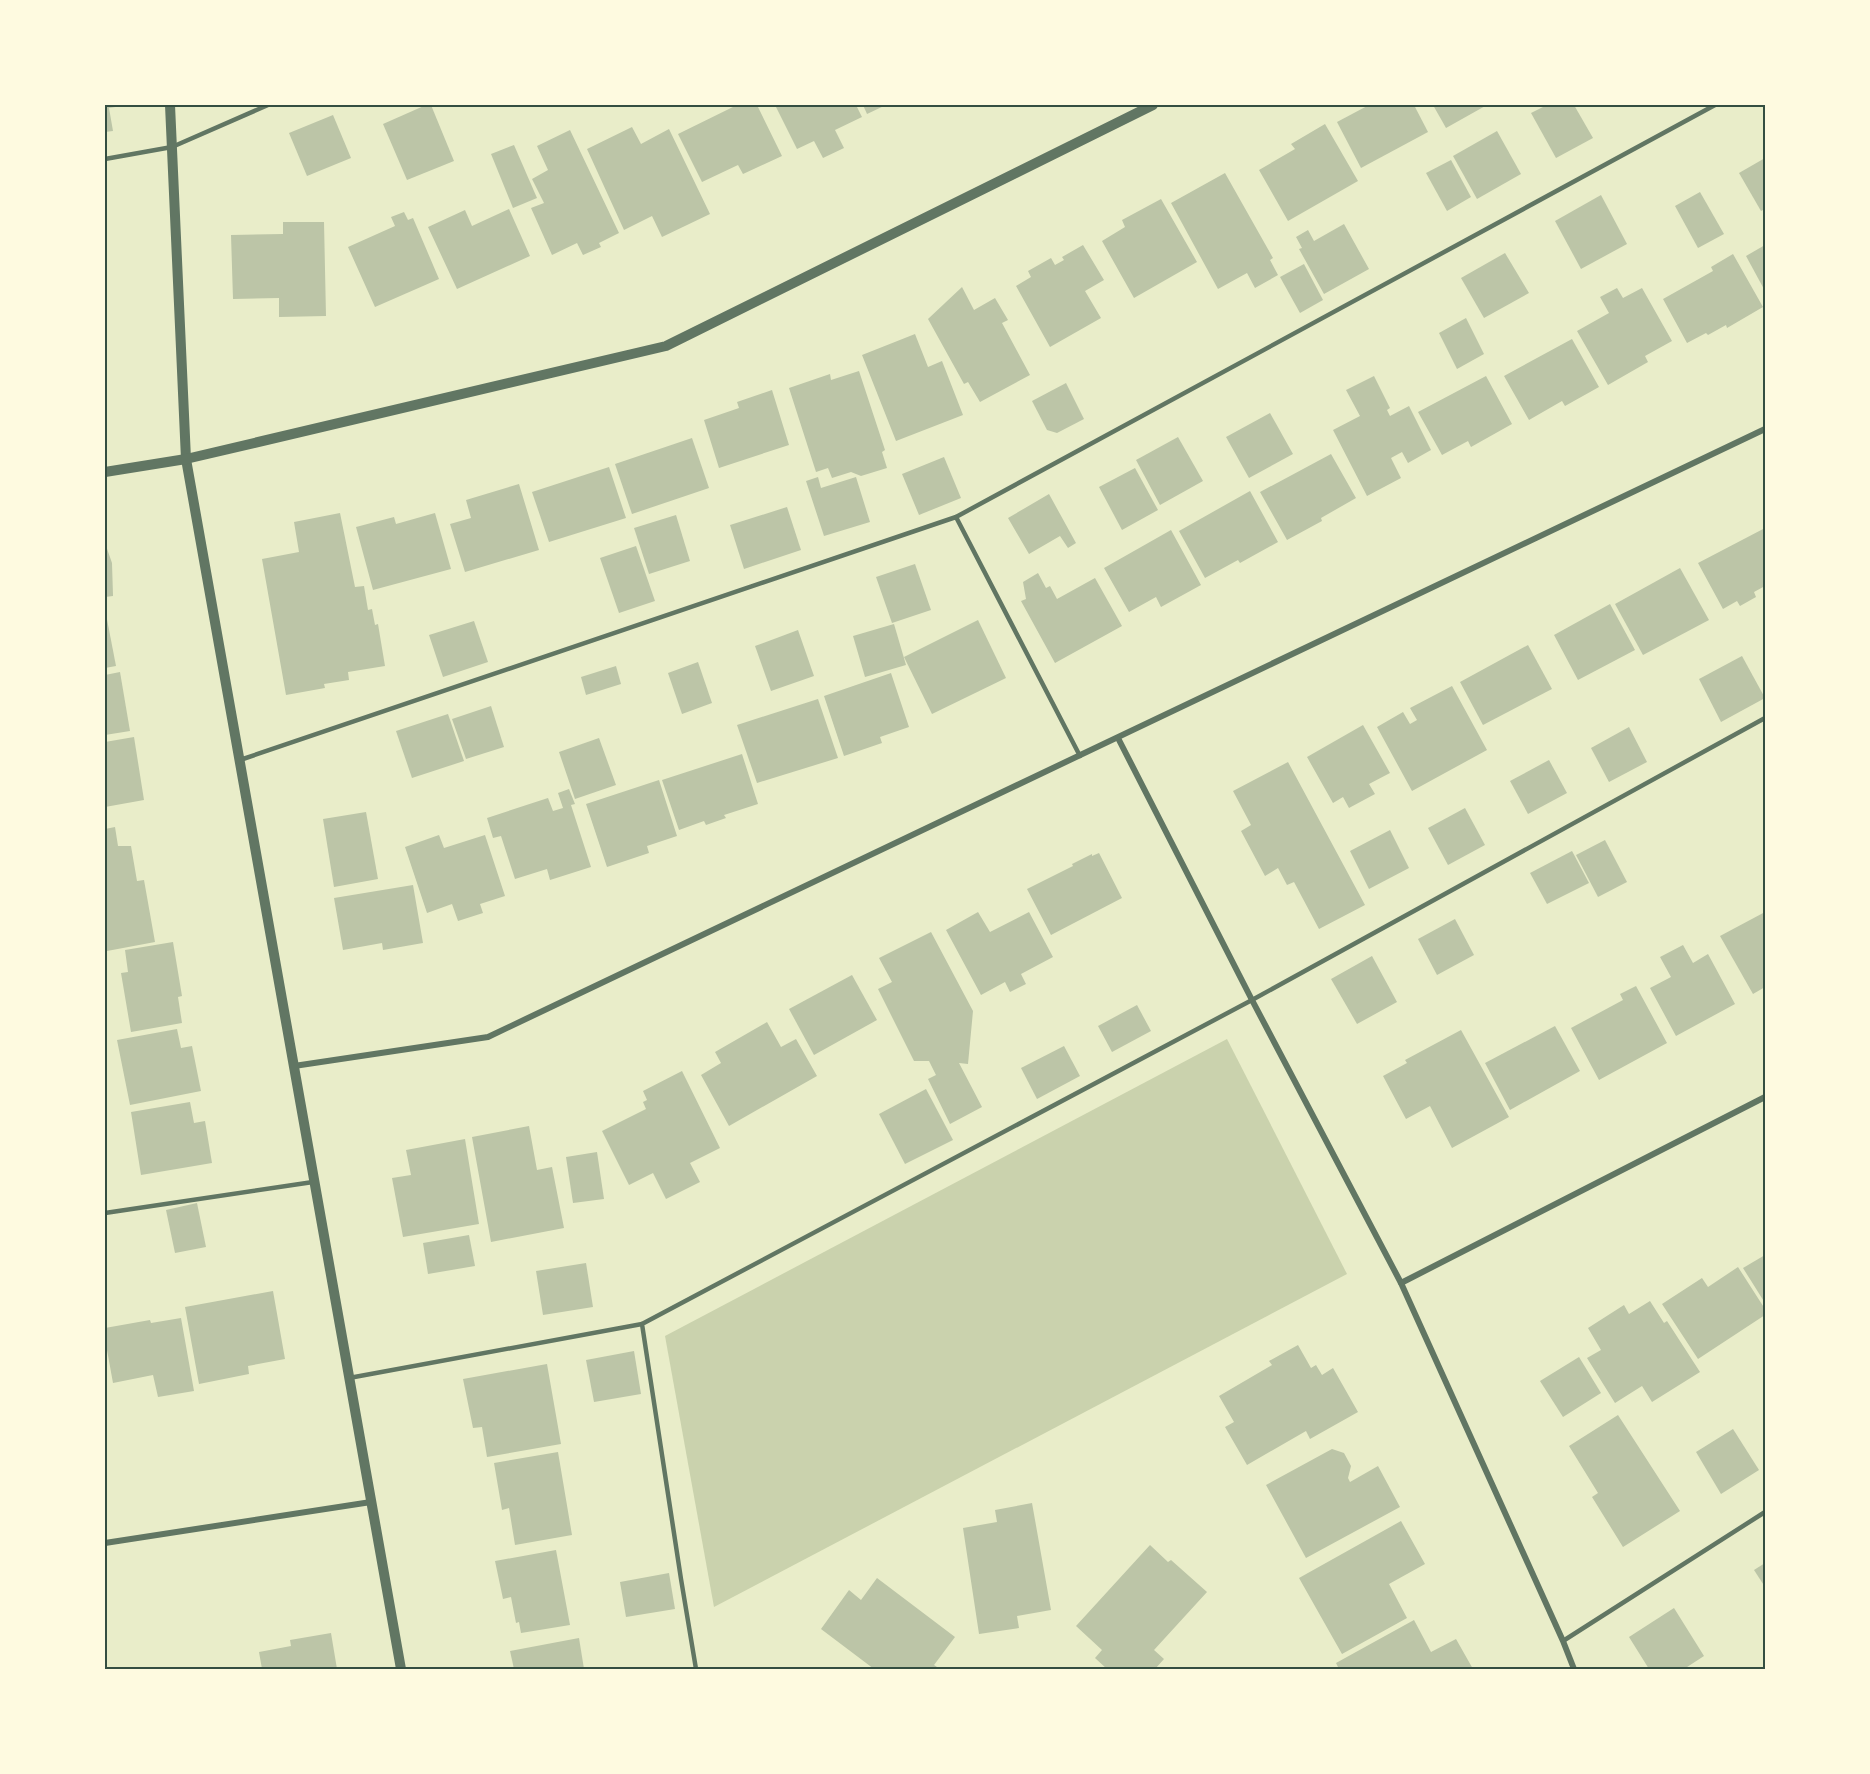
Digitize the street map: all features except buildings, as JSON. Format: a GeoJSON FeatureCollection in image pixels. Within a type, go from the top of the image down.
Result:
{"type":"FeatureCollection","features":[{"type":"Feature","properties":{"kind":"street"},"geometry":{"type":"LineString","coordinates":[[170,105],[186,459],[401,1669]]}},
{"type":"Feature","properties":{"kind":"street"},"geometry":{"type":"LineString","coordinates":[[105,472],[186,459],[666,346],[1153,105]]}},
{"type":"Feature","properties":{"kind":"street"},"geometry":{"type":"LineString","coordinates":[[294,1066],[488,1037],[1765,429]]}},
{"type":"Feature","properties":{"kind":"street"},"geometry":{"type":"LineString","coordinates":[[1118,738],[1252,1000],[1401,1282],[1574,1669]]}},
{"type":"Feature","properties":{"kind":"street"},"geometry":{"type":"LineString","coordinates":[[1401,1282],[1765,1097]]}},
{"type":"Feature","properties":{"kind":"street"},"geometry":{"type":"LineString","coordinates":[[105,1543],[371,1502]]}},
{"type":"Feature","properties":{"kind":"lane"},"geometry":{"type":"LineString","coordinates":[[105,159],[172,147],[268,105]]}},
{"type":"Feature","properties":{"kind":"lane"},"geometry":{"type":"LineString","coordinates":[[239,760],[956,516],[1715,105]]}},
{"type":"Feature","properties":{"kind":"lane"},"geometry":{"type":"LineString","coordinates":[[956,516],[1080,756]]}},
{"type":"Feature","properties":{"kind":"lane"},"geometry":{"type":"LineString","coordinates":[[349,1378],[642,1324],[1252,1000],[1765,718]]}},
{"type":"Feature","properties":{"kind":"lane"},"geometry":{"type":"LineString","coordinates":[[105,1214],[315,1182]]}},
{"type":"Feature","properties":{"kind":"lane"},"geometry":{"type":"LineString","coordinates":[[642,1324],[696,1669]]}},
{"type":"Feature","properties":{"kind":"lane"},"geometry":{"type":"LineString","coordinates":[[1563,1641],[1765,1512]]}},
{"type":"Feature","properties":{"kind":"green space"},"geometry":{"type":"Polygon","coordinates":[[[1227,1039],[1347,1274],[714,1607],[665,1336],[1227,1039]]]}}]}
